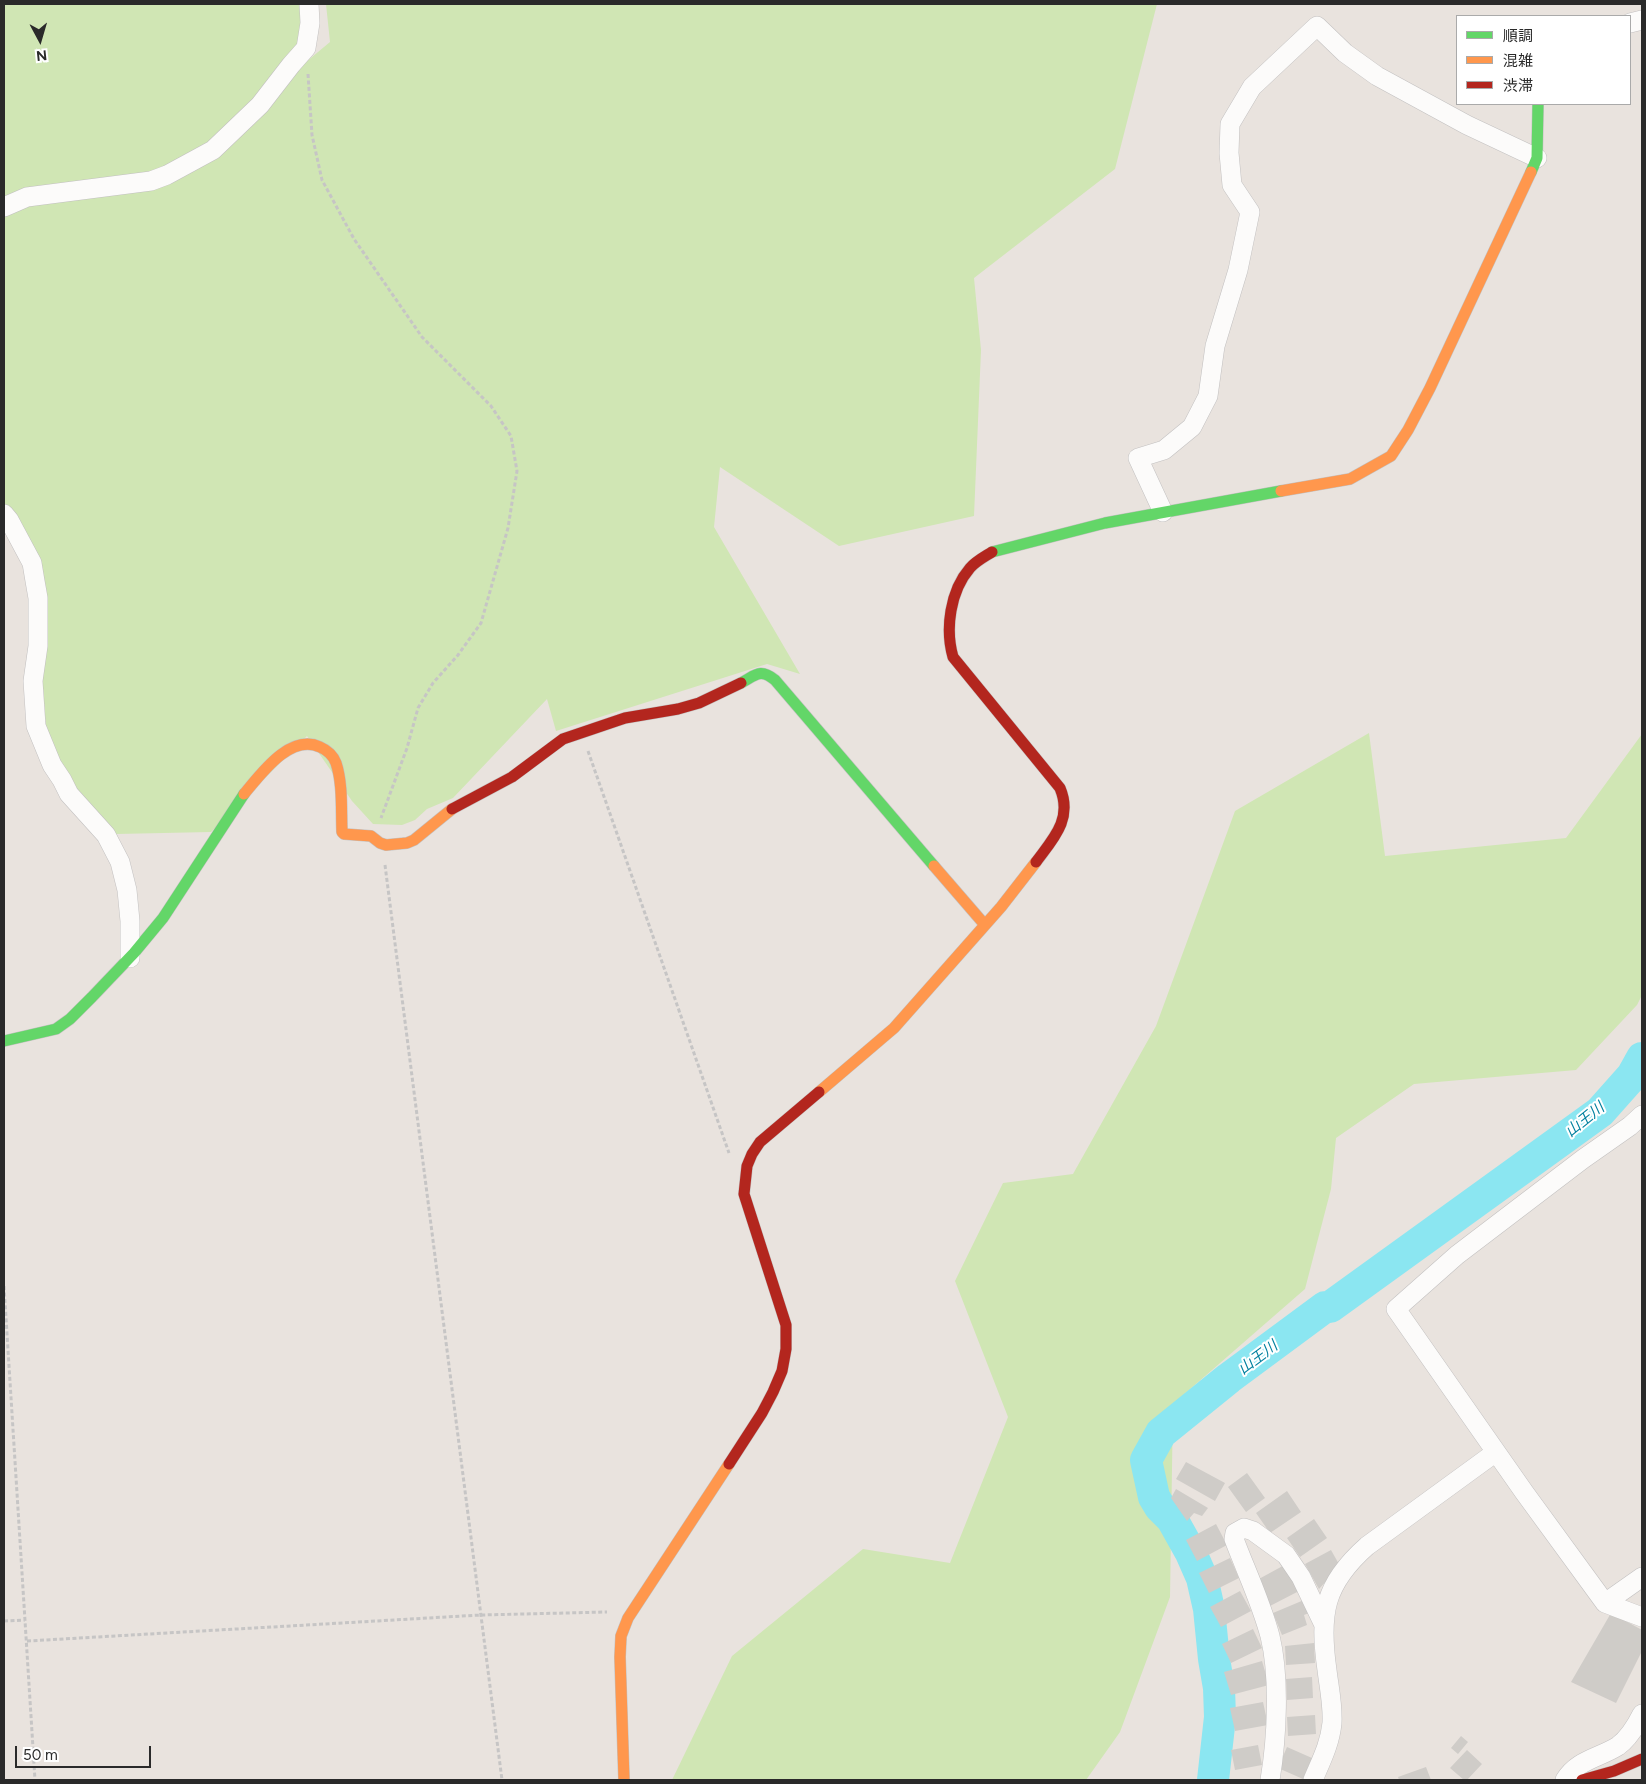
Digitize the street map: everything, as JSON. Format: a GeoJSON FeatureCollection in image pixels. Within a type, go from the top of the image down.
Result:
{"type":"FeatureCollection","features":[{"type":"Feature","properties":{"kind":"street"},"geometry":{"type":"LineString","coordinates":[[4,207],[27,197],[150,180],[167,175],[212,150],[260,105],[306,48],[310,23],[309,4]]}},
{"type":"Feature","properties":{"kind":"street"},"geometry":{"type":"LineString","coordinates":[[1163,512],[1138,458],[1164,450],[1192,427],[1208,396],[1215,346],[1238,270],[1250,212],[1232,185],[1229,153],[1230,124],[1252,87],[1317,26],[1345,53],[1377,76],[1467,125],[1537,158]]}},
{"type":"Feature","properties":{"kind":"street"},"geometry":{"type":"LineString","coordinates":[[624,1780],[621,1636],[633,1612],[762,1413],[776,1388],[784,1365],[788,1340],[786,1325],[744,1194],[747,1164],[752,1151],[760,1142],[894,1028],[986,925],[1055,839],[1063,822],[1065,802],[1055,782],[953,657],[949,631],[957,589],[969,569],[977,561],[996,550],[1105,523],[1350,479],[1391,456],[1408,430],[1430,388],[1537,158],[1538,105]]}},
{"type":"Feature","properties":{"kind":"street"},"geometry":{"type":"LineString","coordinates":[[4,514],[32,563],[37,590],[38,646],[33,681],[36,726],[52,765],[69,794],[106,835],[120,862],[127,890],[130,958]]}},
{"type":"Feature","properties":{"kind":"street"},"geometry":{"type":"LineString","coordinates":[[4,1041],[61,1027],[130,958],[172,907],[218,830],[239,799],[267,767],[292,746],[297,744],[316,745],[328,752],[334,760],[338,771],[342,832],[344,834],[371,836],[383,844],[404,844],[410,842],[448,811],[512,778],[563,740],[581,732],[625,718],[678,709],[699,703],[727,691],[758,673],[766,673],[775,680],[986,925]]}},
{"type":"Feature","properties":{"kind":"street"},"geometry":{"type":"LineString","coordinates":[[1642,1115],[1630,1126],[1583,1159],[1457,1255],[1396,1308],[1496,1452],[1605,1603],[1642,1617]]}},
{"type":"Feature","properties":{"kind":"street"},"geometry":{"type":"LineString","coordinates":[[1313,1780],[1326,1751],[1332,1725],[1324,1625],[1327,1602],[1331,1590],[1342,1571],[1357,1555],[1381,1535],[1496,1452]]}},
{"type":"Feature","properties":{"kind":"street"},"geometry":{"type":"LineString","coordinates":[[1270,1780],[1276,1715],[1274,1660],[1268,1628],[1234,1539],[1235,1533],[1244,1528],[1253,1531],[1286,1555],[1301,1577],[1324,1625]]}},
{"type":"Feature","properties":{"kind":"street"},"geometry":{"type":"LineString","coordinates":[[1605,1603],[1642,1577]]}},
{"type":"Feature","properties":{"kind":"street"},"geometry":{"type":"LineString","coordinates":[[1565,1780],[1570,1772],[1581,1763],[1618,1746],[1633,1731],[1642,1714]]}},
{"type":"Feature","properties":{"kind":"street"},"geometry":{"type":"LineString","coordinates":[[1582,1780],[1614,1771],[1642,1759]]}},
{"type":"Feature","properties":{"kind":"path"},"geometry":{"type":"LineString","coordinates":[[306,48],[312,135],[322,180],[354,239],[422,337],[492,406],[511,436],[517,471],[508,528],[481,623],[458,655],[433,683],[418,708],[407,748],[386,809],[371,836]]}},
{"type":"Feature","properties":{"kind":"path"},"geometry":{"type":"LineString","coordinates":[[581,732],[727,1149],[732,1157],[747,1164]]}},
{"type":"Feature","properties":{"kind":"path"},"geometry":{"type":"LineString","coordinates":[[383,844],[502,1780]]}},
{"type":"Feature","properties":{"kind":"path"},"geometry":{"type":"LineString","coordinates":[[4,1286],[35,1780]]}},
{"type":"Feature","properties":{"kind":"path"},"geometry":{"type":"LineString","coordinates":[[27,1641],[481,1615],[633,1612]]}},
{"type":"Feature","properties":{"kind":"path"},"geometry":{"type":"LineString","coordinates":[[4,1621],[25,1620]]}},
{"type":"Feature","properties":{"kind":"green space"},"geometry":{"type":"Polygon","coordinates":[[[4,4],[309,4],[306,48],[276,87],[330,42],[326,4],[1157,4],[1115,169],[974,278],[981,350],[974,516],[839,546],[720,467],[714,527],[800,674],[767,664],[556,731],[547,699],[453,798],[427,809],[415,820],[402,825],[373,824],[352,801],[307,736],[211,832],[116,834],[48,755],[35,581],[4,514],[4,4]]]}},
{"type":"Feature","properties":{"kind":"green space"},"geometry":{"type":"Polygon","coordinates":[[[1369,733],[1385,856],[1566,838],[1642,734],[1642,995],[1637,1005],[1576,1070],[1414,1084],[1336,1138],[1331,1189],[1305,1289],[1173,1404],[1170,1597],[1120,1732],[1086,1780],[672,1780],[732,1656],[863,1549],[950,1563],[1008,1417],[955,1281],[1003,1183],[1073,1174],[1156,1026],[1235,811],[1369,733]]]}},
{"type":"Feature","properties":{"kind":"building"},"geometry":{"type":"Polygon","coordinates":[[[1186,1462],[1225,1483],[1215,1501],[1176,1479],[1186,1462]]]}},
{"type":"Feature","properties":{"kind":"building"},"geometry":{"type":"Polygon","coordinates":[[[1247,1473],[1265,1498],[1246,1512],[1228,1487],[1247,1473]]]}},
{"type":"Feature","properties":{"kind":"building"},"geometry":{"type":"Polygon","coordinates":[[[1176,1489],[1208,1508],[1202,1516],[1194,1513],[1187,1521],[1171,1498],[1176,1489]]]}},
{"type":"Feature","properties":{"kind":"building"},"geometry":{"type":"Polygon","coordinates":[[[1287,1491],[1301,1512],[1270,1533],[1256,1513],[1287,1491]]]}},
{"type":"Feature","properties":{"kind":"building"},"geometry":{"type":"Polygon","coordinates":[[[1314,1519],[1327,1538],[1300,1557],[1287,1538],[1314,1519]]]}},
{"type":"Feature","properties":{"kind":"building"},"geometry":{"type":"Polygon","coordinates":[[[1216,1524],[1227,1545],[1197,1561],[1186,1540],[1216,1524]]]}},
{"type":"Feature","properties":{"kind":"building"},"geometry":{"type":"Polygon","coordinates":[[[1331,1550],[1340,1566],[1319,1589],[1305,1564],[1331,1550]]]}},
{"type":"Feature","properties":{"kind":"building"},"geometry":{"type":"Polygon","coordinates":[[[1230,1558],[1239,1578],[1209,1593],[1199,1573],[1230,1558]]]}},
{"type":"Feature","properties":{"kind":"building"},"geometry":{"type":"Polygon","coordinates":[[[1290,1562],[1299,1591],[1270,1606],[1257,1580],[1290,1562]]]}},
{"type":"Feature","properties":{"kind":"building"},"geometry":{"type":"Polygon","coordinates":[[[1240,1591],[1251,1611],[1221,1627],[1210,1607],[1240,1591]]]}},
{"type":"Feature","properties":{"kind":"building"},"geometry":{"type":"Polygon","coordinates":[[[1304,1600],[1309,1613],[1304,1615],[1307,1625],[1282,1635],[1273,1613],[1304,1600]]]}},
{"type":"Feature","properties":{"kind":"building"},"geometry":{"type":"Polygon","coordinates":[[[1611,1613],[1642,1630],[1642,1651],[1616,1703],[1571,1682],[1611,1613]]]}},
{"type":"Feature","properties":{"kind":"building"},"geometry":{"type":"Polygon","coordinates":[[[1253,1629],[1262,1648],[1231,1663],[1222,1644],[1253,1629]]]}},
{"type":"Feature","properties":{"kind":"building"},"geometry":{"type":"Polygon","coordinates":[[[1314,1643],[1315,1663],[1286,1665],[1285,1646],[1314,1643]]]}},
{"type":"Feature","properties":{"kind":"building"},"geometry":{"type":"Polygon","coordinates":[[[1262,1661],[1269,1685],[1231,1695],[1224,1672],[1262,1661]]]}},
{"type":"Feature","properties":{"kind":"building"},"geometry":{"type":"Polygon","coordinates":[[[1312,1677],[1313,1698],[1287,1700],[1286,1679],[1312,1677]]]}},
{"type":"Feature","properties":{"kind":"building"},"geometry":{"type":"Polygon","coordinates":[[[1263,1702],[1268,1725],[1235,1731],[1230,1708],[1263,1702]]]}},
{"type":"Feature","properties":{"kind":"building"},"geometry":{"type":"Polygon","coordinates":[[[1315,1715],[1316,1734],[1288,1736],[1287,1717],[1315,1715]]]}},
{"type":"Feature","properties":{"kind":"building"},"geometry":{"type":"Polygon","coordinates":[[[1461,1736],[1468,1742],[1458,1754],[1451,1748],[1461,1736]]]}},
{"type":"Feature","properties":{"kind":"building"},"geometry":{"type":"Polygon","coordinates":[[[1258,1745],[1262,1765],[1235,1770],[1231,1750],[1258,1745]]]}},
{"type":"Feature","properties":{"kind":"building"},"geometry":{"type":"Polygon","coordinates":[[[1287,1747],[1312,1758],[1303,1779],[1278,1768],[1287,1747]]]}},
{"type":"Feature","properties":{"kind":"building"},"geometry":{"type":"Polygon","coordinates":[[[1467,1750],[1482,1764],[1467,1780],[1464,1780],[1450,1768],[1467,1750]]]}},
{"type":"Feature","properties":{"kind":"building"},"geometry":{"type":"Polygon","coordinates":[[[1426,1767],[1431,1780],[1399,1780],[1398,1777],[1426,1767]]]}},
{"type":"Feature","properties":{"kind":"waterway","name":"山王川"},"geometry":{"type":"LineString","coordinates":[[1213,1780],[1220,1717],[1219,1688],[1209,1609],[1202,1578],[1191,1553],[1172,1519],[1160,1507],[1154,1497],[1146,1460],[1161,1433],[1229,1378],[1325,1307],[1330,1307],[1600,1112],[1632,1076],[1642,1058]]}},
{"type":"Feature","properties":{"kind":"traffic: fast"},"geometry":{"type":"LineString","coordinates":[[1531,172],[1537,158],[1538,105]]}},
{"type":"Feature","properties":{"kind":"traffic: fast"},"geometry":{"type":"LineString","coordinates":[[992,552],[1105,523],[1281,491]]}},
{"type":"Feature","properties":{"kind":"traffic: fast"},"geometry":{"type":"LineString","coordinates":[[741,683],[758,674],[765,674],[775,680],[934,866]]}},
{"type":"Feature","properties":{"kind":"traffic: fast"},"geometry":{"type":"LineString","coordinates":[[4,1041],[56,1029],[70,1019],[92,997],[134,953],[163,918],[244,794]]}},
{"type":"Feature","properties":{"kind":"traffic: slow"},"geometry":{"type":"LineString","coordinates":[[1281,491],[1350,479],[1391,456],[1408,430],[1430,388],[1531,172]]}},
{"type":"Feature","properties":{"kind":"traffic: slow"},"geometry":{"type":"LineString","coordinates":[[244,794],[259,776],[287,750],[309,744],[325,750],[336,763],[340,780],[342,832],[344,834],[371,836],[386,845],[407,843],[414,840],[452,809]]}},
{"type":"Feature","properties":{"kind":"traffic: slow"},"geometry":{"type":"LineString","coordinates":[[819,1092],[894,1028],[1001,907],[1036,862]]}},
{"type":"Feature","properties":{"kind":"traffic: slow"},"geometry":{"type":"LineString","coordinates":[[934,866],[985,925]]}},
{"type":"Feature","properties":{"kind":"traffic: slow"},"geometry":{"type":"LineString","coordinates":[[624,1780],[621,1636],[628,1618],[729,1464]]}},
{"type":"Feature","properties":{"kind":"traffic: jam"},"geometry":{"type":"LineString","coordinates":[[992,552],[980,559],[963,577],[951,611],[949,635],[953,657],[1060,788],[1064,809],[1063,819],[1054,837],[1036,862]]}},
{"type":"Feature","properties":{"kind":"traffic: jam"},"geometry":{"type":"LineString","coordinates":[[452,809],[512,777],[563,739],[625,718],[678,709],[699,703],[741,683]]}},
{"type":"Feature","properties":{"kind":"traffic: jam"},"geometry":{"type":"LineString","coordinates":[[729,1464],[762,1413],[773,1392],[782,1371],[786,1349],[786,1325],[744,1194],[747,1166],[760,1142],[819,1092]]}},
{"type":"Feature","properties":{"kind":"traffic: jam"},"geometry":{"type":"LineString","coordinates":[[1582,1780],[1614,1771],[1642,1759]]}}]}
